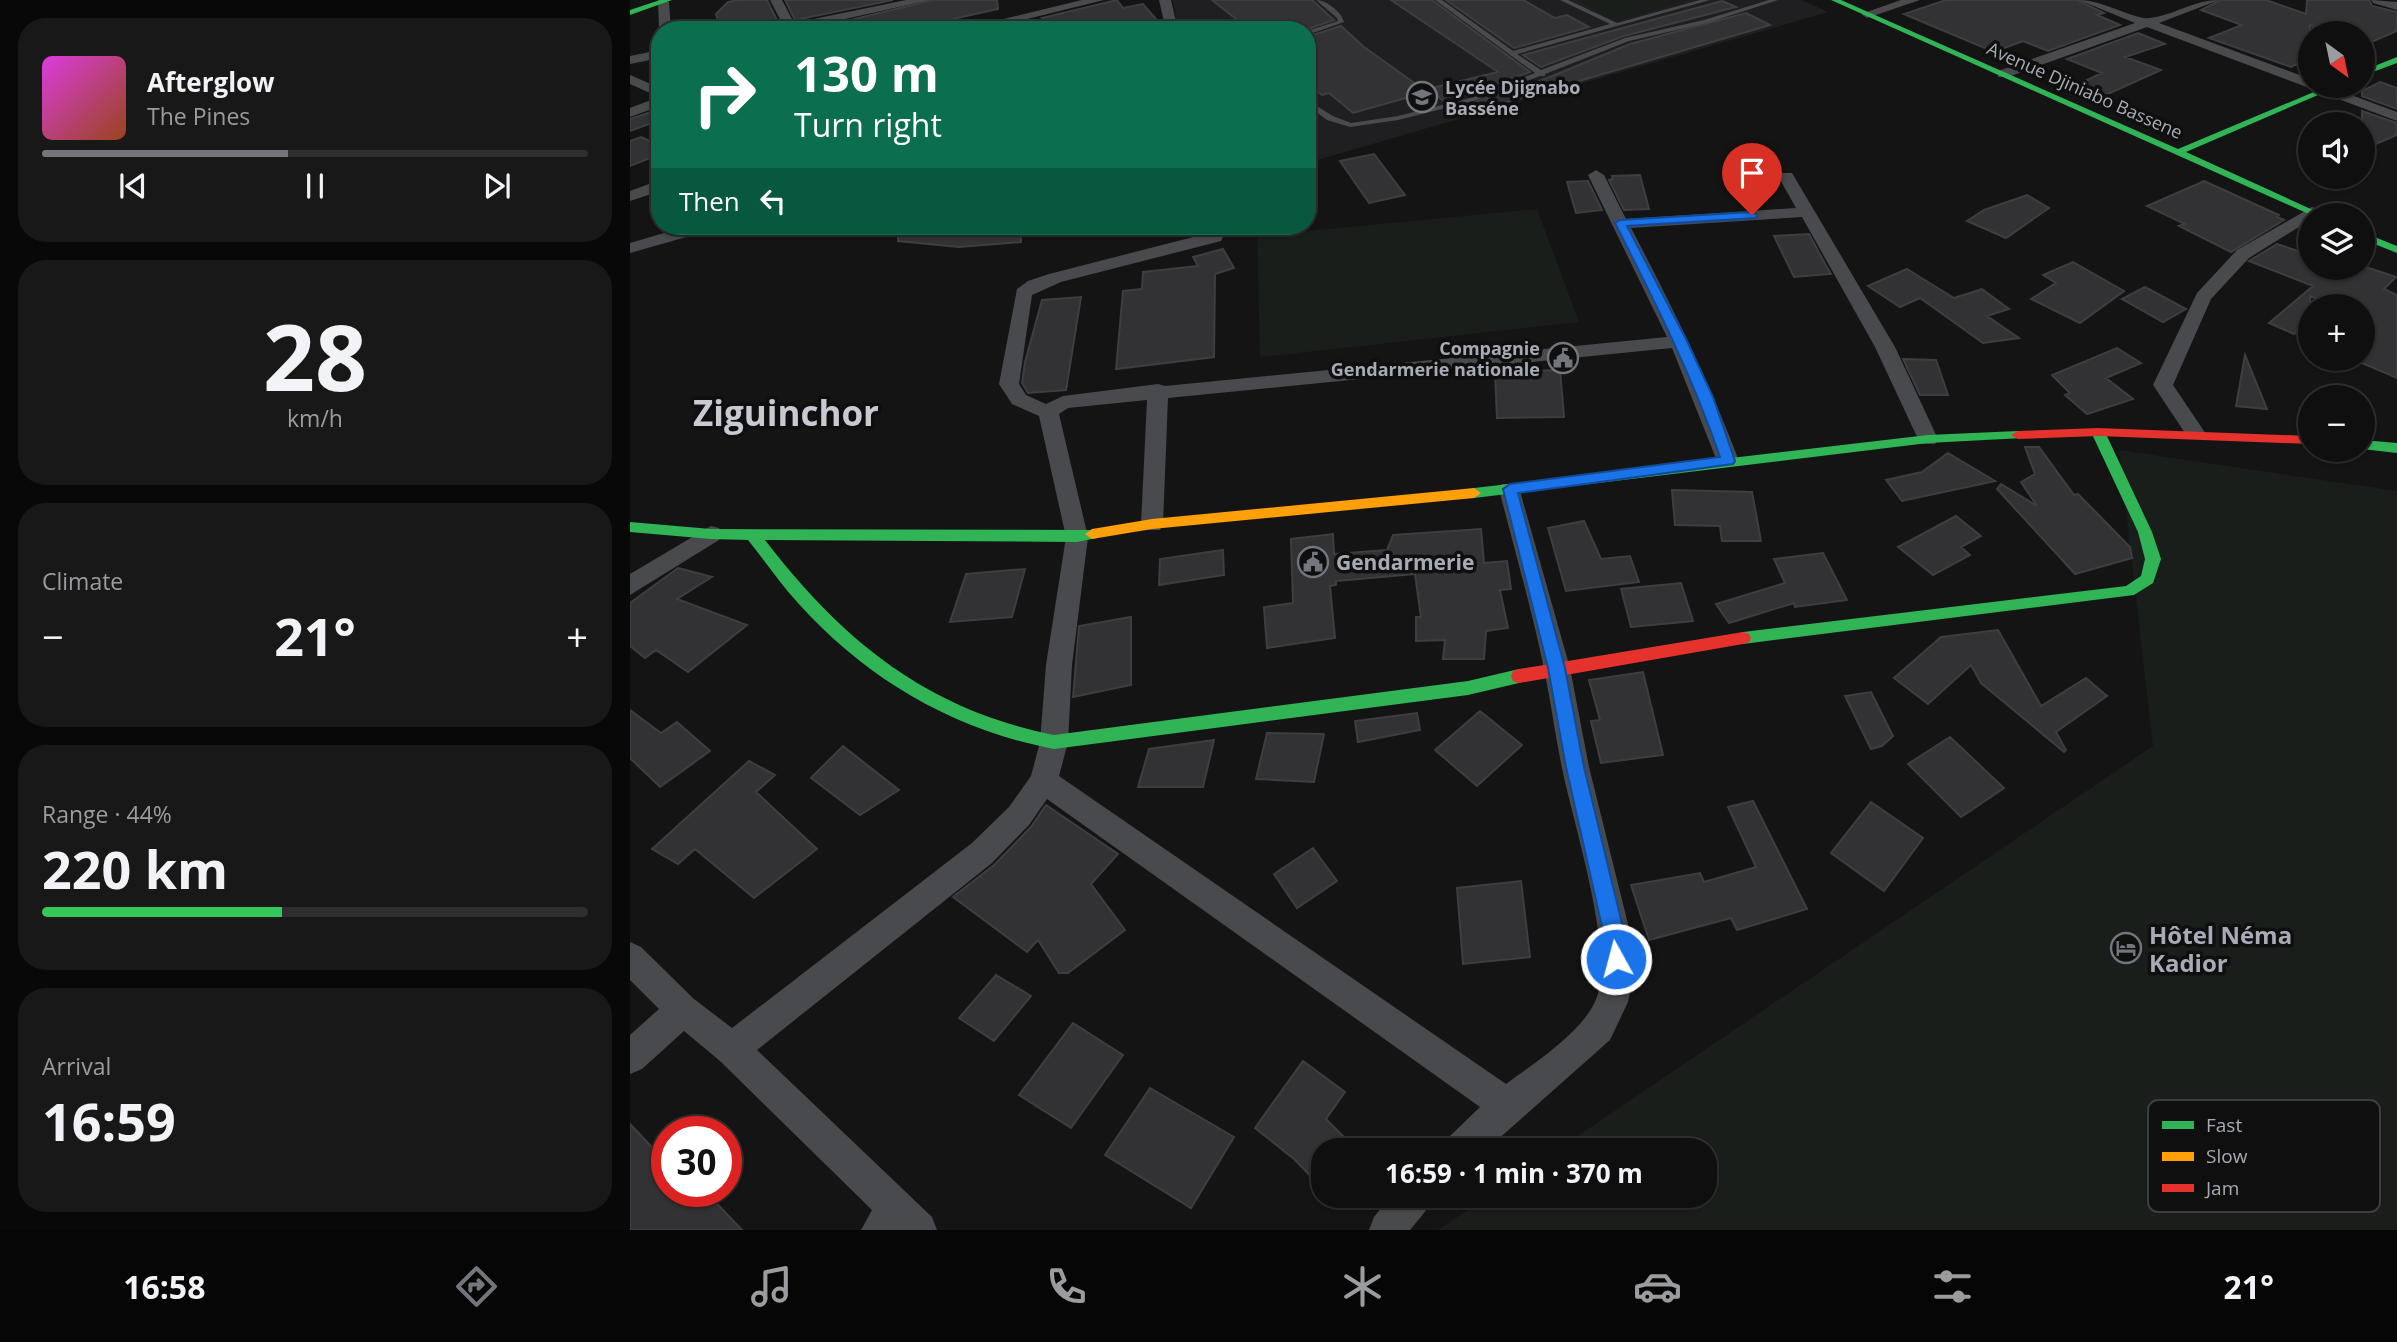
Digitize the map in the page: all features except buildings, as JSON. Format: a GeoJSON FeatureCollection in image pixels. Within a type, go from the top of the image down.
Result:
{"type":"FeatureCollection","features":[{"type":"Feature","properties":{"kind":"street"},"geometry":{"type":"LineString","coordinates":[[776,0],[787,21]]}},
{"type":"Feature","properties":{"kind":"street"},"geometry":{"type":"LineString","coordinates":[[820,21],[892,3],[924,0]]}},
{"type":"Feature","properties":{"kind":"street"},"geometry":{"type":"LineString","coordinates":[[1003,21],[1068,3],[1098,0]]}},
{"type":"Feature","properties":{"kind":"street"},"geometry":{"type":"LineString","coordinates":[[1165,0],[1168,21]]}},
{"type":"Feature","properties":{"kind":"street","name":"Avenue Djiniabo Bassene"},"geometry":{"type":"LineString","coordinates":[[1835,0],[2298,206]]}},
{"type":"Feature","properties":{"kind":"street"},"geometry":{"type":"LineString","coordinates":[[1867,14],[1914,0]]}},
{"type":"Feature","properties":{"kind":"street"},"geometry":{"type":"LineString","coordinates":[[2085,0],[2298,78]]}},
{"type":"Feature","properties":{"kind":"street"},"geometry":{"type":"LineString","coordinates":[[2003,74],[2213,0]]}},
{"type":"Feature","properties":{"kind":"street"},"geometry":{"type":"LineString","coordinates":[[2377,0],[2397,6]]}},
{"type":"Feature","properties":{"kind":"street"},"geometry":{"type":"LineString","coordinates":[[630,13],[666,1],[665,21]]}},
{"type":"Feature","properties":{"kind":"street"},"geometry":{"type":"LineString","coordinates":[[1038,13],[1043,21]]}},
{"type":"Feature","properties":{"kind":"street"},"geometry":{"type":"LineString","coordinates":[[850,15],[854,21]]}},
{"type":"Feature","properties":{"kind":"street"},"geometry":{"type":"LineString","coordinates":[[630,60],[651,56]]}},
{"type":"Feature","properties":{"kind":"street"},"geometry":{"type":"LineString","coordinates":[[2375,69],[2397,60]]}},
{"type":"Feature","properties":{"kind":"street"},"geometry":{"type":"LineString","coordinates":[[630,79],[651,89]]}},
{"type":"Feature","properties":{"kind":"street"},"geometry":{"type":"LineString","coordinates":[[2178,152],[2298,97]]}},
{"type":"Feature","properties":{"kind":"street"},"geometry":{"type":"LineString","coordinates":[[2350,98],[2397,117]]}},
{"type":"Feature","properties":{"kind":"street"},"geometry":{"type":"LineString","coordinates":[[630,113],[651,105]]}},
{"type":"Feature","properties":{"kind":"street"},"geometry":{"type":"LineString","coordinates":[[1596,175],[1681,341],[1706,397],[1728,461]]}},
{"type":"Feature","properties":{"kind":"street"},"geometry":{"type":"LineString","coordinates":[[1786,176],[1885,347],[1928,439]]}},
{"type":"Feature","properties":{"kind":"street"},"geometry":{"type":"LineString","coordinates":[[630,183],[651,186]]}},
{"type":"Feature","properties":{"kind":"street"},"geometry":{"type":"LineString","coordinates":[[630,196],[651,188]]}},
{"type":"Feature","properties":{"kind":"street"},"geometry":{"type":"LineString","coordinates":[[1620,223],[1805,212]]}},
{"type":"Feature","properties":{"kind":"street"},"geometry":{"type":"LineString","coordinates":[[2196,434],[2163,385],[2203,297],[2243,254],[2298,223]]}},
{"type":"Feature","properties":{"kind":"street"},"geometry":{"type":"LineString","coordinates":[[630,248],[674,235]]}},
{"type":"Feature","properties":{"kind":"street"},"geometry":{"type":"LineString","coordinates":[[1048,412],[1022,403],[1013,395],[1009,384],[1023,293],[1034,285],[1055,278],[1215,237]]}},
{"type":"Feature","properties":{"kind":"street"},"geometry":{"type":"LineString","coordinates":[[2375,239],[2394,246]]}},
{"type":"Feature","properties":{"kind":"street"},"geometry":{"type":"LineString","coordinates":[[1048,412],[1063,402],[1158,390],[1681,341]]}},
{"type":"Feature","properties":{"kind":"street"},"geometry":{"type":"LineString","coordinates":[[1152,524],[1158,390]]}},
{"type":"Feature","properties":{"kind":"street"},"geometry":{"type":"LineString","coordinates":[[732,1049],[982,853],[1019,816],[1044,781],[1054,742],[1059,665],[1077,537],[1048,412]]}},
{"type":"Feature","properties":{"kind":"street"},"geometry":{"type":"LineString","coordinates":[[753,535],[815,612],[867,660],[960,713],[1009,736],[1054,742],[1468,688],[1557,668],[1726,640],[2129,591],[2148,579],[2153,559],[2146,532],[2098,432]]}},
{"type":"Feature","properties":{"kind":"street"},"geometry":{"type":"LineString","coordinates":[[630,527],[753,535],[1077,537],[1152,524],[1371,505],[1928,439],[2098,432],[2298,439]]}},
{"type":"Feature","properties":{"kind":"street"},"geometry":{"type":"LineString","coordinates":[[2375,445],[2397,448]]}},
{"type":"Feature","properties":{"kind":"street"},"geometry":{"type":"LineString","coordinates":[[1473,1138],[1598,1028],[1612,1002],[1617,978],[1615,940],[1575,767],[1557,668],[1510,489]]}},
{"type":"Feature","properties":{"kind":"street"},"geometry":{"type":"LineString","coordinates":[[630,586],[711,534]]}},
{"type":"Feature","properties":{"kind":"street"},"geometry":{"type":"LineString","coordinates":[[1044,781],[1507,1105]]}},
{"type":"Feature","properties":{"kind":"street"},"geometry":{"type":"LineString","coordinates":[[630,958],[683,1010],[732,1049],[899,1223]]}},
{"type":"Feature","properties":{"kind":"street"},"geometry":{"type":"LineString","coordinates":[[630,1057],[683,1010]]}},
{"type":"Feature","properties":{"kind":"street"},"geometry":{"type":"LineString","coordinates":[[1387,1230],[1405,1208]]}},
{"type":"Feature","properties":{"kind":"lane"},"geometry":{"type":"LineString","coordinates":[[1316,30],[1341,22],[1340,17],[1319,0]]}},
{"type":"Feature","properties":{"kind":"lane"},"geometry":{"type":"LineString","coordinates":[[1437,0],[1543,75]]}},
{"type":"Feature","properties":{"kind":"lane"},"geometry":{"type":"LineString","coordinates":[[1563,0],[1617,25]]}},
{"type":"Feature","properties":{"kind":"lane"},"geometry":{"type":"LineString","coordinates":[[1512,53],[1707,0]]}},
{"type":"Feature","properties":{"kind":"lane"},"geometry":{"type":"LineString","coordinates":[[1316,108],[1330,118],[1350,125],[1365,125],[1472,100],[1543,75],[1627,39],[1705,22],[1775,0]]}},
{"type":"Feature","properties":{"kind":"shaded area","name":"Lycée Djignabo Basséne"},"geometry":{"type":"Polygon","coordinates":[[[1173,0],[1802,0],[1828,12],[1316,160],[1316,21],[1176,21],[1173,0]]]}},
{"type":"Feature","properties":{"kind":"shaded area"},"geometry":{"type":"Polygon","coordinates":[[[1577,0],[1691,0],[1615,21],[1577,0]]]}},
{"type":"Feature","properties":{"kind":"shaded area"},"geometry":{"type":"Polygon","coordinates":[[[1537,209],[1579,322],[1260,357],[1257,236],[1316,235],[1316,230],[1537,209]]]}},
{"type":"Feature","properties":{"kind":"shaded area","name":"Hôtel Néma Kadior"},"geometry":{"type":"Polygon","coordinates":[[[2119,450],[2397,491],[2397,1230],[1438,1230],[1471,1208],[1717,1208],[1717,1138],[1575,1138],[2153,746],[2119,450]]]}},
{"type":"Feature","properties":{"kind":"traffic: fast"},"geometry":{"type":"LineString","coordinates":[[630,13],[668,0]]}},
{"type":"Feature","properties":{"kind":"traffic: fast"},"geometry":{"type":"LineString","coordinates":[[1835,0],[2298,206]]}},
{"type":"Feature","properties":{"kind":"traffic: fast"},"geometry":{"type":"LineString","coordinates":[[2375,69],[2397,60]]}},
{"type":"Feature","properties":{"kind":"traffic: fast"},"geometry":{"type":"LineString","coordinates":[[2178,152],[2306,98]]}},
{"type":"Feature","properties":{"kind":"traffic: fast"},"geometry":{"type":"LineString","coordinates":[[2375,241],[2397,250]]}},
{"type":"Feature","properties":{"kind":"traffic: fast"},"geometry":{"type":"LineString","coordinates":[[1743,638],[2129,591],[2148,579],[2153,559],[2145,532],[2098,432]]}},
{"type":"Feature","properties":{"kind":"traffic: fast"},"geometry":{"type":"LineString","coordinates":[[1474,493],[1928,439],[2018,435]]}},
{"type":"Feature","properties":{"kind":"traffic: fast"},"geometry":{"type":"LineString","coordinates":[[2375,445],[2397,448]]}},
{"type":"Feature","properties":{"kind":"traffic: fast"},"geometry":{"type":"LineString","coordinates":[[630,527],[711,534],[1077,537],[1092,534]]}},
{"type":"Feature","properties":{"kind":"traffic: fast"},"geometry":{"type":"LineString","coordinates":[[753,535],[810,606],[835,631],[891,675],[953,711],[986,725],[1054,742],[1468,688],[1519,676]]}},
{"type":"Feature","properties":{"kind":"traffic: slow"},"geometry":{"type":"LineString","coordinates":[[1092,534],[1152,524],[1474,493]]}},
{"type":"Feature","properties":{"kind":"traffic: jam"},"geometry":{"type":"LineString","coordinates":[[2018,435],[2098,432],[2298,440]]}},
{"type":"Feature","properties":{"kind":"traffic: jam"},"geometry":{"type":"LineString","coordinates":[[1519,676],[1743,638]]}},
{"type":"Feature","properties":{"kind":"place","name":"Lycée Djignabo Basséne"},"geometry":{"type":"Point","coordinates":[1422,97]}},
{"type":"Feature","properties":{"kind":"place","name":"Compagnie Gendarmerie nationale"},"geometry":{"type":"Point","coordinates":[1563,358]}},
{"type":"Feature","properties":{"kind":"place","name":"Gendarmerie"},"geometry":{"type":"Point","coordinates":[1313,562]}},
{"type":"Feature","properties":{"kind":"place","name":"Hôtel Néma Kadior"},"geometry":{"type":"Point","coordinates":[2126,948]}},
{"type":"Feature","properties":{"kind":"district","name":"Ziguinchor"},"geometry":{"type":"Point","coordinates":[786,412]}},
{"type":"Feature","properties":{"kind":"route"},"geometry":{"type":"LineString","coordinates":[[1616,959],[1615,940],[1575,767],[1557,668],[1510,489],[1728,461],[1706,397],[1681,341],[1620,223],[1752,215]]}}]}
